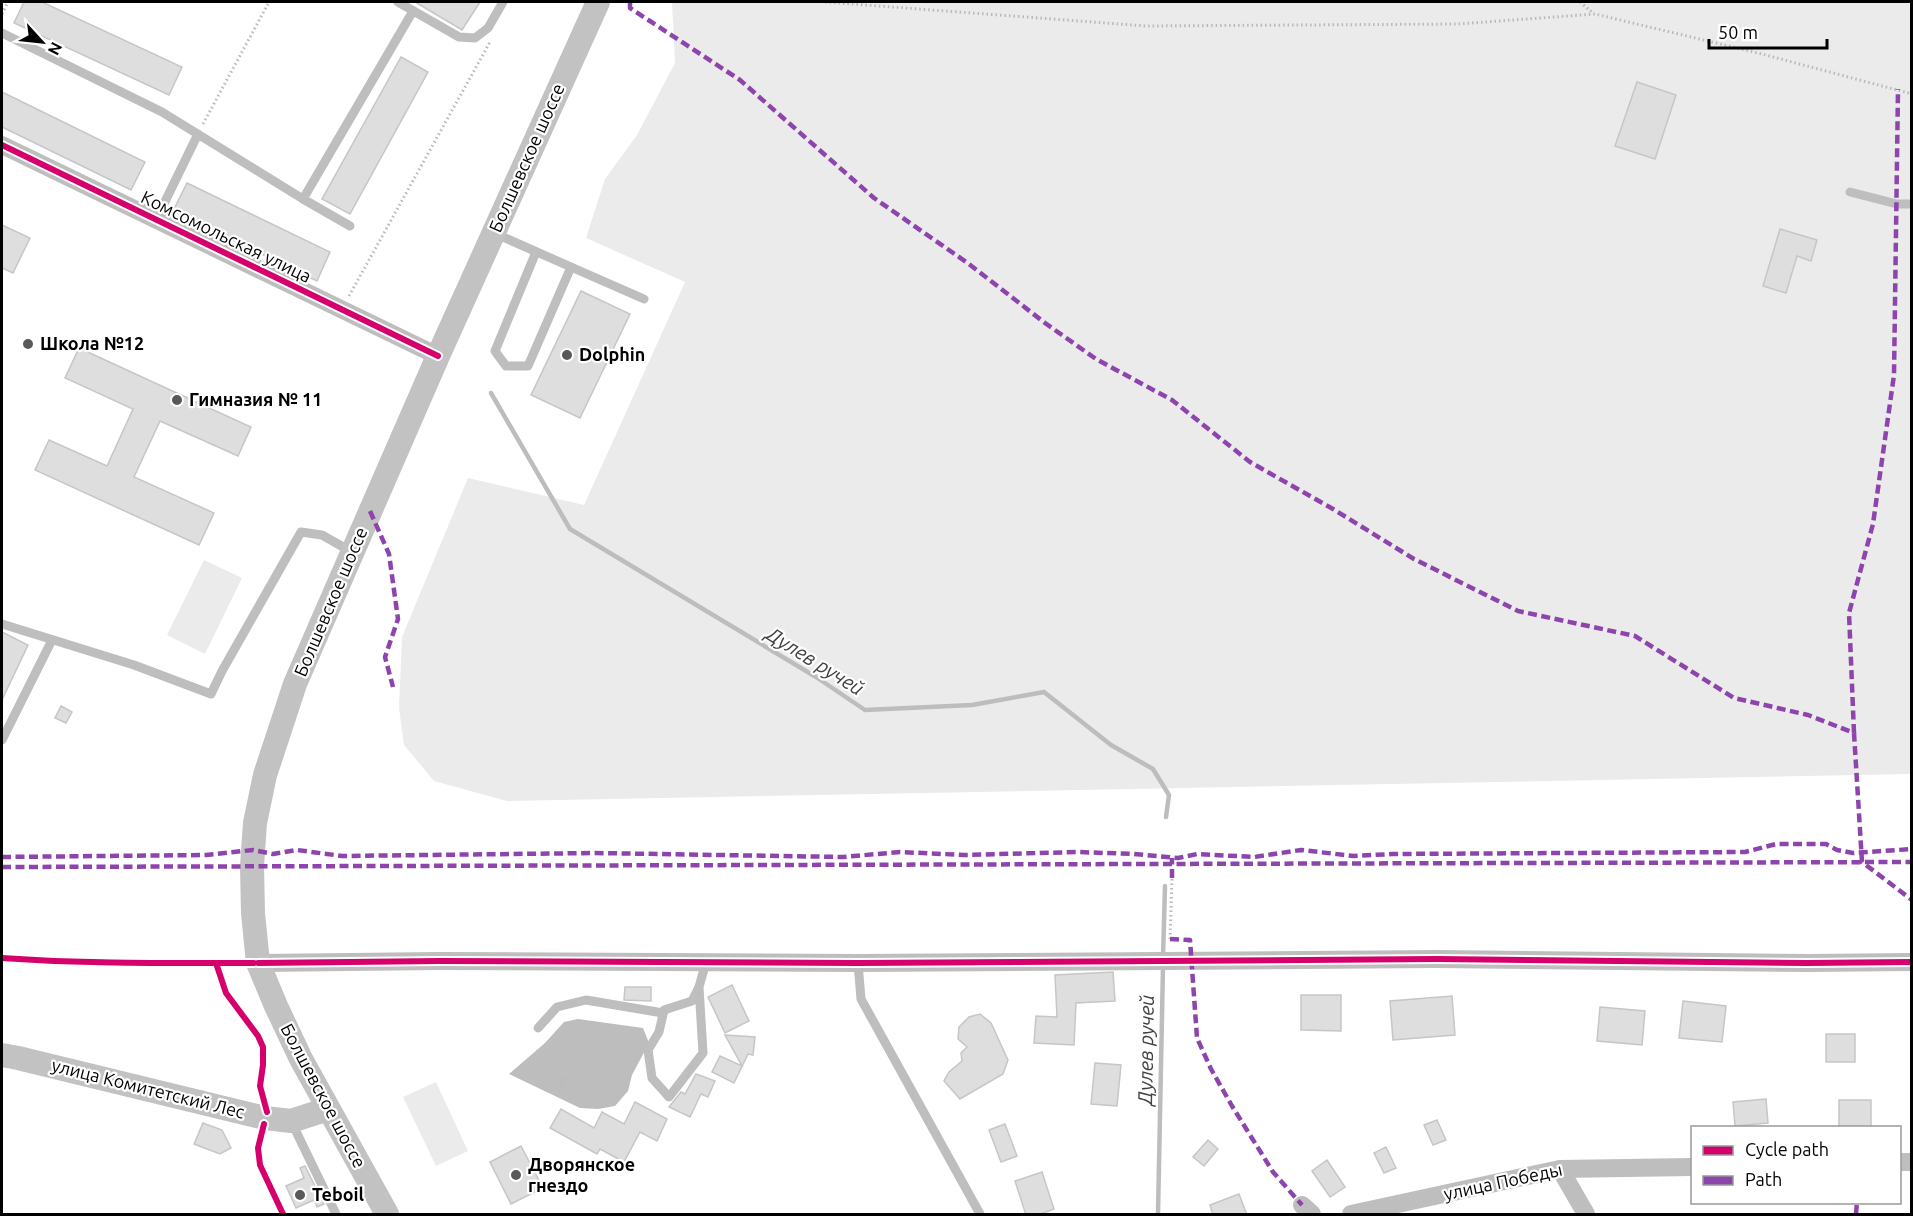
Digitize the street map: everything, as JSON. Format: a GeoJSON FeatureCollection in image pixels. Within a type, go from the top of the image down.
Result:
{"type":"FeatureCollection","features":[{"type":"Feature","properties":{"kind":"main road","name":"Болшевское шоссе"},"geometry":{"type":"LineString","coordinates":[[387,1215],[288,1033],[256,963],[252,866],[255,823],[265,775],[295,684],[494,232],[590,4]]}},
{"type":"Feature","properties":{"kind":"main road","name":"улица Комитетский Лес"},"geometry":{"type":"LineString","coordinates":[[2,1055],[167,1097],[265,1118],[291,1121],[328,1109]]}},
{"type":"Feature","properties":{"kind":"street","name":"Комсомольская улица"},"geometry":{"type":"LineString","coordinates":[[2,146],[438,356]]}},
{"type":"Feature","properties":{"kind":"street"},"geometry":{"type":"LineString","coordinates":[[256,963],[440,961],[858,963],[1437,959],[1911,962]]}},
{"type":"Feature","properties":{"kind":"street","name":"улица Победы"},"geometry":{"type":"LineString","coordinates":[[1352,1214],[1560,1169],[1691,1167]]}},
{"type":"Feature","properties":{"kind":"street"},"geometry":{"type":"LineString","coordinates":[[1560,1169],[1586,1215]]}},
{"type":"Feature","properties":{"kind":"lane"},"geometry":{"type":"LineString","coordinates":[[398,2],[459,37],[475,38],[488,28],[503,2]]}},
{"type":"Feature","properties":{"kind":"lane"},"geometry":{"type":"LineString","coordinates":[[303,199],[413,11]]}},
{"type":"Feature","properties":{"kind":"lane"},"geometry":{"type":"LineString","coordinates":[[2,33],[162,112],[350,226]]}},
{"type":"Feature","properties":{"kind":"lane"},"geometry":{"type":"LineString","coordinates":[[156,220],[198,134]]}},
{"type":"Feature","properties":{"kind":"lane"},"geometry":{"type":"LineString","coordinates":[[1850,192],[1897,204],[1911,204]]}},
{"type":"Feature","properties":{"kind":"lane"},"geometry":{"type":"LineString","coordinates":[[494,232],[644,299]]}},
{"type":"Feature","properties":{"kind":"lane"},"geometry":{"type":"LineString","coordinates":[[536,252],[495,351],[506,366],[528,366],[571,267]]}},
{"type":"Feature","properties":{"kind":"lane"},"geometry":{"type":"LineString","coordinates":[[2,624],[134,665],[211,694],[222,670],[302,532],[322,536],[352,552]]}},
{"type":"Feature","properties":{"kind":"lane"},"geometry":{"type":"LineString","coordinates":[[2,740],[52,640]]}},
{"type":"Feature","properties":{"kind":"lane"},"geometry":{"type":"LineString","coordinates":[[699,987],[703,1053],[669,1097],[652,1078],[648,1050],[659,1032],[664,1010],[692,1001],[699,987],[706,962]]}},
{"type":"Feature","properties":{"kind":"lane"},"geometry":{"type":"LineString","coordinates":[[858,963],[861,999],[980,1215]]}},
{"type":"Feature","properties":{"kind":"lane"},"geometry":{"type":"LineString","coordinates":[[538,1028],[557,1007],[586,1000],[663,1013]]}},
{"type":"Feature","properties":{"kind":"lane"},"geometry":{"type":"LineString","coordinates":[[291,1121],[336,1215]]}},
{"type":"Feature","properties":{"kind":"path"},"geometry":{"type":"LineString","coordinates":[[2,14],[8,2]]}},
{"type":"Feature","properties":{"kind":"path"},"geometry":{"type":"LineString","coordinates":[[198,134],[269,2]]}},
{"type":"Feature","properties":{"kind":"path"},"geometry":{"type":"LineString","coordinates":[[825,2],[1146,26],[1458,24],[1595,14],[1762,54],[1911,94]]}},
{"type":"Feature","properties":{"kind":"path"},"geometry":{"type":"LineString","coordinates":[[1580,2],[1595,14]]}},
{"type":"Feature","properties":{"kind":"path"},"geometry":{"type":"LineString","coordinates":[[347,300],[490,43]]}},
{"type":"Feature","properties":{"kind":"path"},"geometry":{"type":"LineString","coordinates":[[1170,939],[1172,878]]}},
{"type":"Feature","properties":{"kind":"path"},"geometry":{"type":"LineString","coordinates":[[556,1096],[566,1077]]}},
{"type":"Feature","properties":{"kind":"shaded area"},"geometry":{"type":"Polygon","coordinates":[[[672,2],[1911,2],[1911,774],[507,801],[434,781],[404,745],[399,708],[402,637],[468,478],[584,505],[685,282],[586,238],[605,179],[637,135],[675,63],[672,2]]]}},
{"type":"Feature","properties":{"kind":"shaded area"},"geometry":{"type":"Polygon","coordinates":[[[204,560],[242,578],[205,654],[167,635],[204,560]]]}},
{"type":"Feature","properties":{"kind":"shaded area"},"geometry":{"type":"Polygon","coordinates":[[[578,1019],[643,1028],[649,1043],[632,1075],[628,1091],[615,1106],[598,1109],[580,1108],[509,1074],[545,1043],[564,1022],[578,1019]]]}},
{"type":"Feature","properties":{"kind":"shaded area"},"geometry":{"type":"Polygon","coordinates":[[[436,1082],[468,1151],[436,1166],[403,1097],[436,1082]]]}},
{"type":"Feature","properties":{"kind":"building"},"geometry":{"type":"Polygon","coordinates":[[[24,2],[42,2],[182,67],[169,95],[14,23],[24,2]]]}},
{"type":"Feature","properties":{"kind":"building"},"geometry":{"type":"Polygon","coordinates":[[[415,2],[480,2],[462,30],[415,2]]]}},
{"type":"Feature","properties":{"kind":"building"},"geometry":{"type":"Polygon","coordinates":[[[401,57],[428,72],[350,214],[322,199],[401,57]]]}},
{"type":"Feature","properties":{"kind":"building"},"geometry":{"type":"Polygon","coordinates":[[[1637,82],[1676,95],[1655,159],[1615,146],[1637,82]]]}},
{"type":"Feature","properties":{"kind":"building"},"geometry":{"type":"Polygon","coordinates":[[[2,92],[145,162],[131,190],[2,127],[2,92]]]}},
{"type":"Feature","properties":{"kind":"building"},"geometry":{"type":"Polygon","coordinates":[[[187,183],[330,252],[317,281],[173,211],[187,183]]]}},
{"type":"Feature","properties":{"kind":"building"},"geometry":{"type":"Polygon","coordinates":[[[2,225],[30,238],[13,273],[2,268],[2,225]]]}},
{"type":"Feature","properties":{"kind":"building"},"geometry":{"type":"Polygon","coordinates":[[[1780,229],[1817,240],[1811,261],[1797,256],[1786,293],[1763,286],[1780,229]]]}},
{"type":"Feature","properties":{"kind":"building"},"geometry":{"type":"Polygon","coordinates":[[[581,291],[630,314],[580,418],[531,395],[581,291]]]}},
{"type":"Feature","properties":{"kind":"building"},"geometry":{"type":"Polygon","coordinates":[[[79,348],[251,427],[238,456],[160,421],[134,477],[214,513],[199,545],[35,470],[49,440],[107,466],[133,409],[65,378],[79,348]]]}},
{"type":"Feature","properties":{"kind":"building"},"geometry":{"type":"Polygon","coordinates":[[[2,632],[28,645],[2,700],[2,632]]]}},
{"type":"Feature","properties":{"kind":"building"},"geometry":{"type":"Polygon","coordinates":[[[61,706],[72,712],[66,723],[55,718],[61,706]]]}},
{"type":"Feature","properties":{"kind":"building"},"geometry":{"type":"Polygon","coordinates":[[[1113,972],[1115,1001],[1076,1003],[1074,1045],[1034,1043],[1036,1016],[1057,1017],[1055,975],[1113,972]]]}},
{"type":"Feature","properties":{"kind":"building"},"geometry":{"type":"Polygon","coordinates":[[[732,985],[749,1021],[725,1033],[708,997],[732,985]]]}},
{"type":"Feature","properties":{"kind":"building"},"geometry":{"type":"Polygon","coordinates":[[[625,987],[651,987],[651,1001],[624,1000],[625,987]]]}},
{"type":"Feature","properties":{"kind":"building"},"geometry":{"type":"Polygon","coordinates":[[[1301,995],[1341,995],[1341,1031],[1301,1030],[1301,995]]]}},
{"type":"Feature","properties":{"kind":"building"},"geometry":{"type":"Polygon","coordinates":[[[1452,996],[1455,1035],[1393,1040],[1390,1001],[1452,996]]]}},
{"type":"Feature","properties":{"kind":"building"},"geometry":{"type":"Polygon","coordinates":[[[1683,1001],[1726,1006],[1722,1042],[1679,1038],[1683,1001]]]}},
{"type":"Feature","properties":{"kind":"building"},"geometry":{"type":"Polygon","coordinates":[[[1600,1007],[1645,1011],[1642,1045],[1597,1041],[1600,1007]]]}},
{"type":"Feature","properties":{"kind":"building"},"geometry":{"type":"Polygon","coordinates":[[[980,1014],[991,1023],[1008,1060],[1003,1074],[960,1099],[944,1081],[949,1072],[962,1061],[961,1053],[967,1047],[958,1039],[959,1027],[969,1017],[980,1014]]]}},
{"type":"Feature","properties":{"kind":"building"},"geometry":{"type":"Polygon","coordinates":[[[1826,1034],[1855,1034],[1855,1062],[1826,1062],[1826,1034]]]}},
{"type":"Feature","properties":{"kind":"building"},"geometry":{"type":"Polygon","coordinates":[[[725,1035],[755,1037],[753,1055],[748,1054],[734,1083],[712,1072],[720,1056],[742,1066],[725,1035]]]}},
{"type":"Feature","properties":{"kind":"building"},"geometry":{"type":"Polygon","coordinates":[[[1095,1063],[1121,1065],[1117,1106],[1091,1104],[1095,1063]]]}},
{"type":"Feature","properties":{"kind":"building"},"geometry":{"type":"Polygon","coordinates":[[[696,1074],[715,1081],[708,1097],[701,1094],[690,1117],[669,1107],[681,1092],[685,1094],[696,1074]]]}},
{"type":"Feature","properties":{"kind":"building"},"geometry":{"type":"Polygon","coordinates":[[[1766,1099],[1768,1123],[1735,1126],[1733,1102],[1766,1099]]]}},
{"type":"Feature","properties":{"kind":"building"},"geometry":{"type":"Polygon","coordinates":[[[1839,1100],[1871,1100],[1871,1126],[1839,1126],[1839,1100]]]}},
{"type":"Feature","properties":{"kind":"building"},"geometry":{"type":"Polygon","coordinates":[[[635,1102],[667,1119],[657,1141],[640,1132],[624,1162],[600,1149],[597,1154],[550,1128],[561,1109],[594,1128],[602,1112],[624,1124],[635,1102]]]}},
{"type":"Feature","properties":{"kind":"building"},"geometry":{"type":"Polygon","coordinates":[[[1437,1120],[1446,1140],[1433,1145],[1424,1125],[1437,1120]]]}},
{"type":"Feature","properties":{"kind":"building"},"geometry":{"type":"Polygon","coordinates":[[[203,1123],[222,1130],[231,1148],[220,1154],[194,1144],[203,1123]]]}},
{"type":"Feature","properties":{"kind":"building"},"geometry":{"type":"Polygon","coordinates":[[[1005,1124],[1017,1156],[1001,1162],[989,1130],[1005,1124]]]}},
{"type":"Feature","properties":{"kind":"building"},"geometry":{"type":"Polygon","coordinates":[[[1208,1140],[1218,1149],[1204,1166],[1193,1157],[1208,1140]]]}},
{"type":"Feature","properties":{"kind":"building","name":"Дворянское гнездо"},"geometry":{"type":"Polygon","coordinates":[[[521,1146],[543,1188],[511,1204],[490,1162],[521,1146]]]}},
{"type":"Feature","properties":{"kind":"building"},"geometry":{"type":"Polygon","coordinates":[[[1386,1147],[1396,1168],[1384,1173],[1374,1153],[1386,1147]]]}},
{"type":"Feature","properties":{"kind":"building"},"geometry":{"type":"Polygon","coordinates":[[[1327,1160],[1345,1187],[1330,1197],[1312,1171],[1327,1160]]]}},
{"type":"Feature","properties":{"kind":"building"},"geometry":{"type":"Polygon","coordinates":[[[305,1166],[324,1204],[317,1207],[314,1200],[296,1208],[286,1186],[304,1178],[300,1168],[305,1166]]]}},
{"type":"Feature","properties":{"kind":"building"},"geometry":{"type":"Polygon","coordinates":[[[1042,1172],[1054,1209],[1038,1215],[1026,1215],[1015,1181],[1042,1172]]]}},
{"type":"Feature","properties":{"kind":"building"},"geometry":{"type":"Polygon","coordinates":[[[1239,1194],[1247,1215],[1213,1215],[1210,1205],[1239,1194]]]}},
{"type":"Feature","properties":{"kind":"waterway","name":"Дулев ручей"},"geometry":{"type":"LineString","coordinates":[[491,393],[570,529],[816,677],[865,710],[972,705],[1044,692],[1111,745],[1153,769],[1169,795],[1166,817]]}},
{"type":"Feature","properties":{"kind":"waterway","name":"Дулев ручей"},"geometry":{"type":"LineString","coordinates":[[1163,958],[1165,886]]}},
{"type":"Feature","properties":{"kind":"waterway","name":"Дулев ручей"},"geometry":{"type":"LineString","coordinates":[[1158,1214],[1163,966]]}},
{"type":"Feature","properties":{"kind":"marked path"},"geometry":{"type":"LineString","coordinates":[[630,2],[630,8],[740,80],[874,198],[969,264],[1096,359],[1172,400],[1250,462],[1333,509],[1414,559],[1518,611],[1635,636],[1734,698],[1808,715],[1854,733],[1862,862],[1912,900]]}},
{"type":"Feature","properties":{"kind":"marked path"},"geometry":{"type":"LineString","coordinates":[[1854,733],[1849,613],[1873,524],[1894,375],[1898,89]]}},
{"type":"Feature","properties":{"kind":"marked path"},"geometry":{"type":"LineString","coordinates":[[370,511],[389,554],[398,619],[385,657],[393,687]]}},
{"type":"Feature","properties":{"kind":"marked path"},"geometry":{"type":"LineString","coordinates":[[2,857],[206,855],[253,850],[273,854],[297,850],[342,856],[595,853],[843,857],[900,852],[964,855],[1078,852],[1178,858],[1197,854],[1254,857],[1301,850],[1354,856],[1745,852],[1776,844],[1826,844],[1837,850],[1853,853],[1912,849]]}},
{"type":"Feature","properties":{"kind":"marked path"},"geometry":{"type":"LineString","coordinates":[[1172,858],[1172,878]]}},
{"type":"Feature","properties":{"kind":"marked path"},"geometry":{"type":"LineString","coordinates":[[2,867],[1912,862]]}},
{"type":"Feature","properties":{"kind":"marked path"},"geometry":{"type":"LineString","coordinates":[[1170,939],[1190,940],[1197,1038],[1211,1069],[1273,1172],[1302,1205]]}},
{"type":"Feature","properties":{"kind":"marked path"},"geometry":{"type":"LineString","coordinates":[[1856,1214],[1857,1204]]}},
{"type":"Feature","properties":{"kind":"cycle path"},"geometry":{"type":"LineString","coordinates":[[2,145],[438,356]]}},
{"type":"Feature","properties":{"kind":"cycle path"},"geometry":{"type":"LineString","coordinates":[[2,958],[96,962],[254,963]]}},
{"type":"Feature","properties":{"kind":"cycle path"},"geometry":{"type":"LineString","coordinates":[[258,963],[440,961],[858,963],[1437,959],[1912,962]]}},
{"type":"Feature","properties":{"kind":"cycle path"},"geometry":{"type":"LineString","coordinates":[[216,963],[226,993],[258,1036],[263,1047],[260,1086],[267,1112]]}},
{"type":"Feature","properties":{"kind":"cycle path"},"geometry":{"type":"LineString","coordinates":[[264,1124],[258,1148],[260,1165],[283,1214]]}},
{"type":"Feature","properties":{"kind":"place","name":"Школа №12"},"geometry":{"type":"Point","coordinates":[28,344]}},
{"type":"Feature","properties":{"kind":"place","name":"Dolphin"},"geometry":{"type":"Point","coordinates":[567,355]}},
{"type":"Feature","properties":{"kind":"place","name":"Гимназия № 11"},"geometry":{"type":"Point","coordinates":[177,400]}},
{"type":"Feature","properties":{"kind":"place","name":"Дворянское гнездо"},"geometry":{"type":"Point","coordinates":[516,1175]}},
{"type":"Feature","properties":{"kind":"place","name":"Teboil"},"geometry":{"type":"Point","coordinates":[300,1195]}}]}
